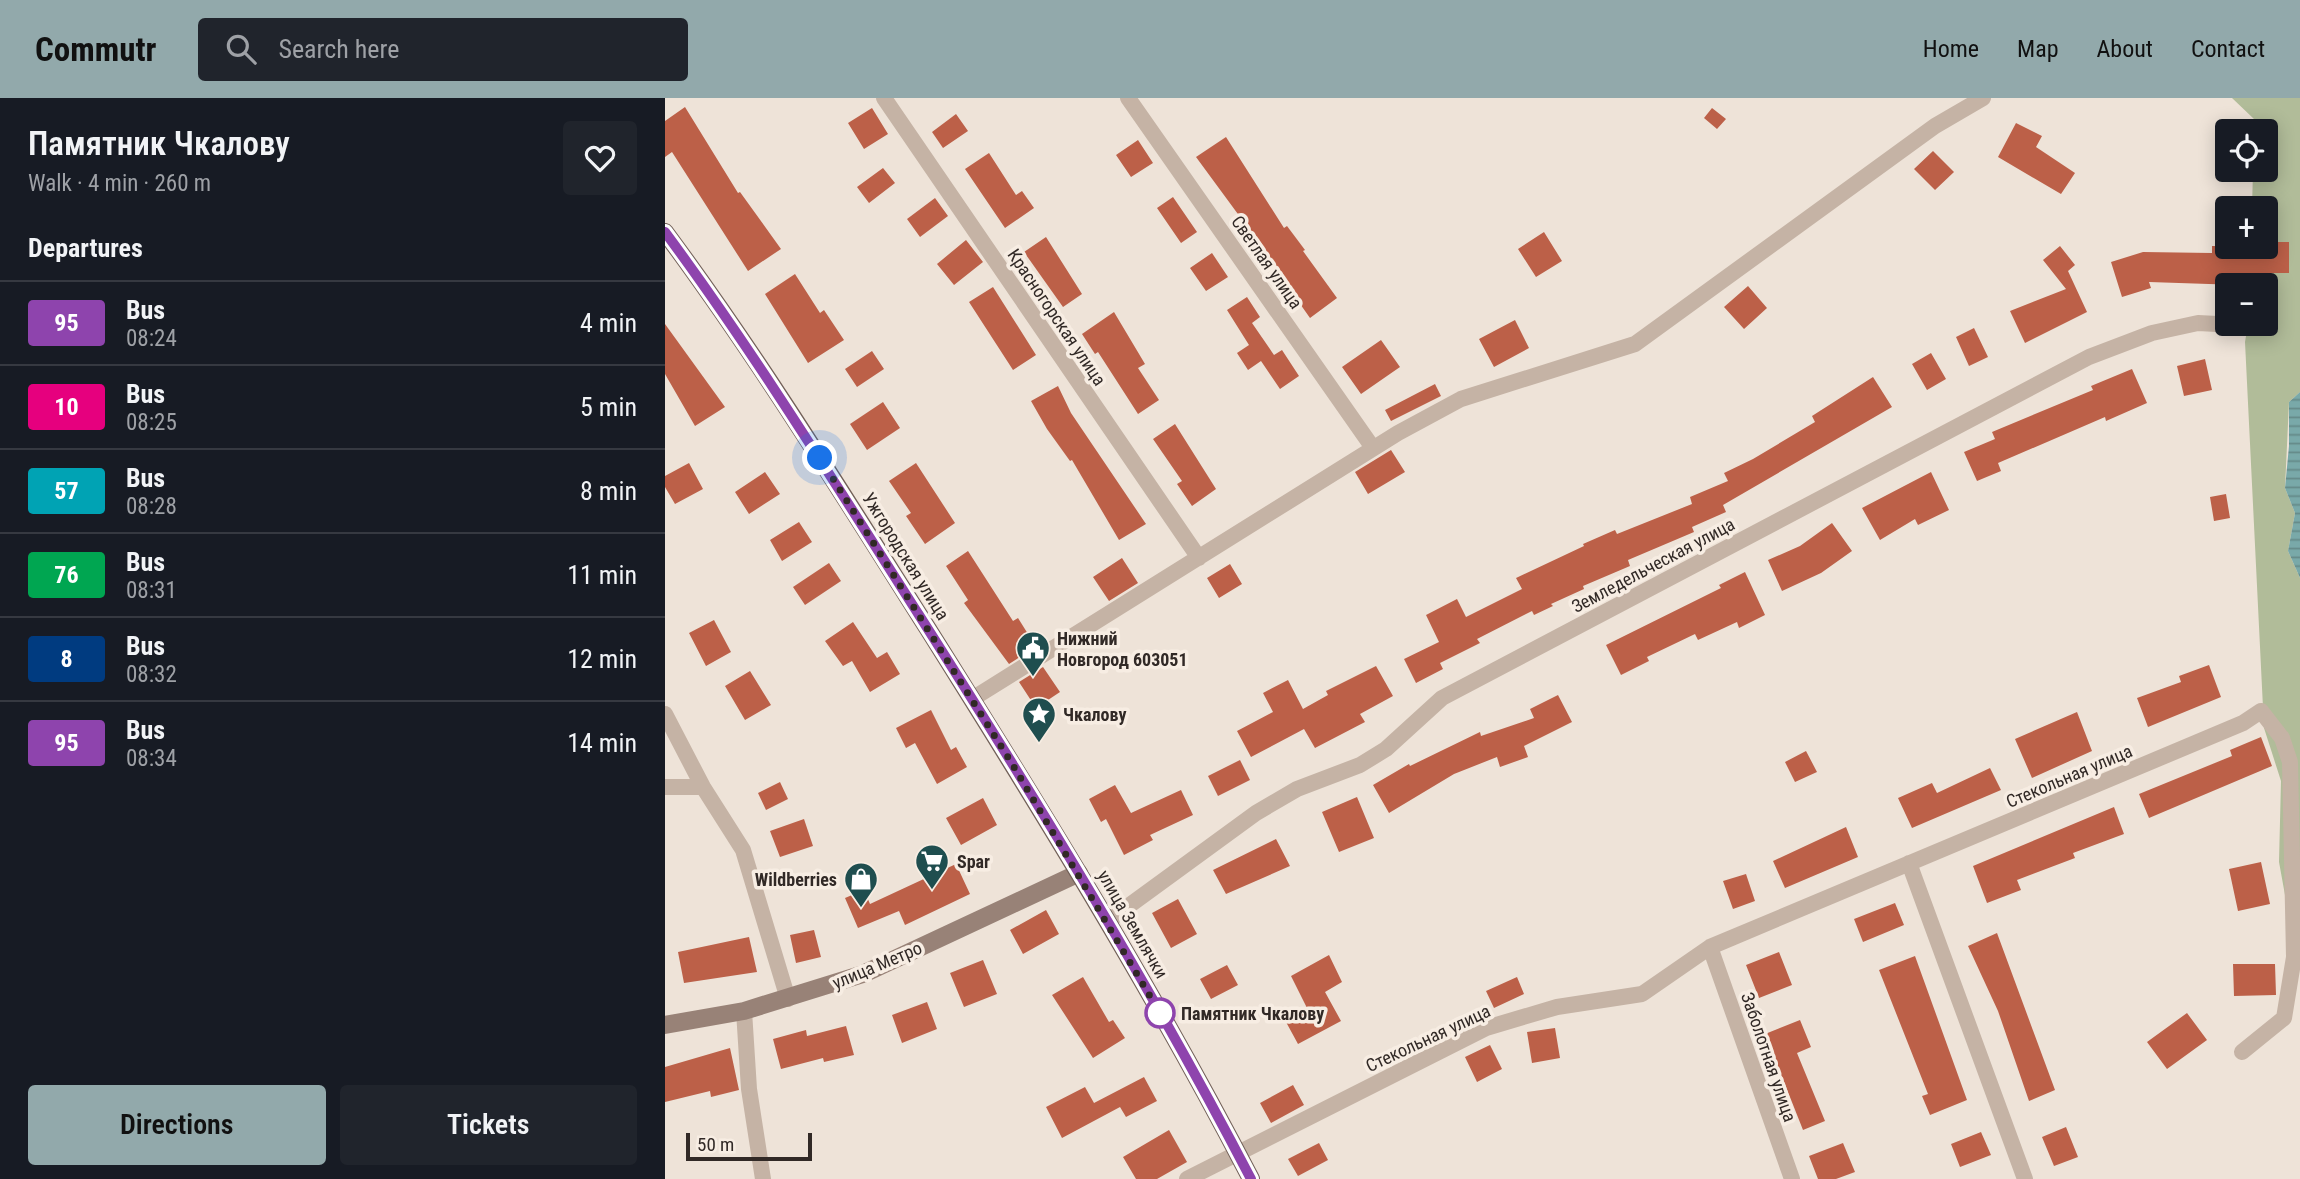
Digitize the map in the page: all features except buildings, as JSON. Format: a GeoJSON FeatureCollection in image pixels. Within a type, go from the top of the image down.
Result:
{"type":"FeatureCollection","features":[{"type":"Feature","properties":{"kind":"main road","name":"Ужгородская улица"},"geometry":{"type":"LineString","coordinates":[[665,232],[770,380],[1079,873]]}},
{"type":"Feature","properties":{"kind":"main road","name":"улица Землячки"},"geometry":{"type":"LineString","coordinates":[[1079,873],[1251,1179]]}},
{"type":"Feature","properties":{"kind":"street","name":"Красногорская улица"},"geometry":{"type":"LineString","coordinates":[[884,98],[1199,558]]}},
{"type":"Feature","properties":{"kind":"street","name":"Светлая улица"},"geometry":{"type":"LineString","coordinates":[[1128,98],[1373,449]]}},
{"type":"Feature","properties":{"kind":"street"},"geometry":{"type":"LineString","coordinates":[[972,699],[1373,449],[1461,399],[1534,373],[1635,344],[1935,126],[1983,98]]}},
{"type":"Feature","properties":{"kind":"street","name":"Земледельческая улица"},"geometry":{"type":"LineString","coordinates":[[1108,921],[1256,813],[1297,789],[1360,765],[1386,749],[1442,698],[2089,357],[2152,333],[2197,323],[2215,324]]}},
{"type":"Feature","properties":{"kind":"street","name":"Стекольная улица"},"geometry":{"type":"LineString","coordinates":[[1187,1179],[1486,1028],[1557,1007],[1642,995],[1710,947],[2243,723],[2261,711],[2282,738],[2290,762],[2294,957],[2284,1018],[2242,1052]]}},
{"type":"Feature","properties":{"kind":"street"},"geometry":{"type":"LineString","coordinates":[[665,713],[703,787],[743,850],[788,999]]}},
{"type":"Feature","properties":{"kind":"street"},"geometry":{"type":"LineString","coordinates":[[665,787],[703,787]]}},
{"type":"Feature","properties":{"kind":"street"},"geometry":{"type":"LineString","coordinates":[[1909,863],[2025,1179]]}},
{"type":"Feature","properties":{"kind":"street","name":"улица Метро"},"geometry":{"type":"LineString","coordinates":[[665,1026],[744,1011],[863,974],[1079,873]]}},
{"type":"Feature","properties":{"kind":"street","name":"Заболотная улица"},"geometry":{"type":"LineString","coordinates":[[1710,947],[1792,1179]]}},
{"type":"Feature","properties":{"kind":"street"},"geometry":{"type":"LineString","coordinates":[[744,1011],[749,1088],[763,1179]]}},
{"type":"Feature","properties":{"kind":"green space"},"geometry":{"type":"Polygon","coordinates":[[[2232,98],[2300,98],[2300,392],[2289,402],[2285,488],[2295,513],[2288,551],[2300,578],[2300,919],[2289,917],[2279,862],[2281,781],[2264,728],[2245,342],[2246,336],[2278,336],[2278,273],[2250,273],[2251,259],[2278,259],[2278,196],[2252,196],[2253,182],[2278,182],[2278,119],[2254,119],[2232,98]]]}},
{"type":"Feature","properties":{"kind":"water"},"geometry":{"type":"Polygon","coordinates":[[[2300,392],[2300,578],[2288,551],[2295,513],[2285,488],[2289,402],[2300,392]]]}},
{"type":"Feature","properties":{"kind":"bus line","name":"95"},"geometry":{"type":"LineString","coordinates":[[665,232],[725,313],[777,391],[998,740],[1108,921],[1251,1179]]}},
{"type":"Feature","properties":{"kind":"place","name":"Нижний Новгород 603051"},"geometry":{"type":"Point","coordinates":[1033,678]}},
{"type":"Feature","properties":{"kind":"place","name":"Чкалову"},"geometry":{"type":"Point","coordinates":[1039,744]}},
{"type":"Feature","properties":{"kind":"place","name":"Spar"},"geometry":{"type":"Point","coordinates":[932,891]}},
{"type":"Feature","properties":{"kind":"place","name":"Wildberries"},"geometry":{"type":"Point","coordinates":[861,909]}},
{"type":"Feature","properties":{"kind":"place","name":"Памятник Чкалову"},"geometry":{"type":"Point","coordinates":[1160,1013]}},
{"type":"Feature","properties":{"kind":"route"},"geometry":{"type":"LineString","coordinates":[[820,458],[1011,762],[1108,921],[1160,1013]]}}]}
